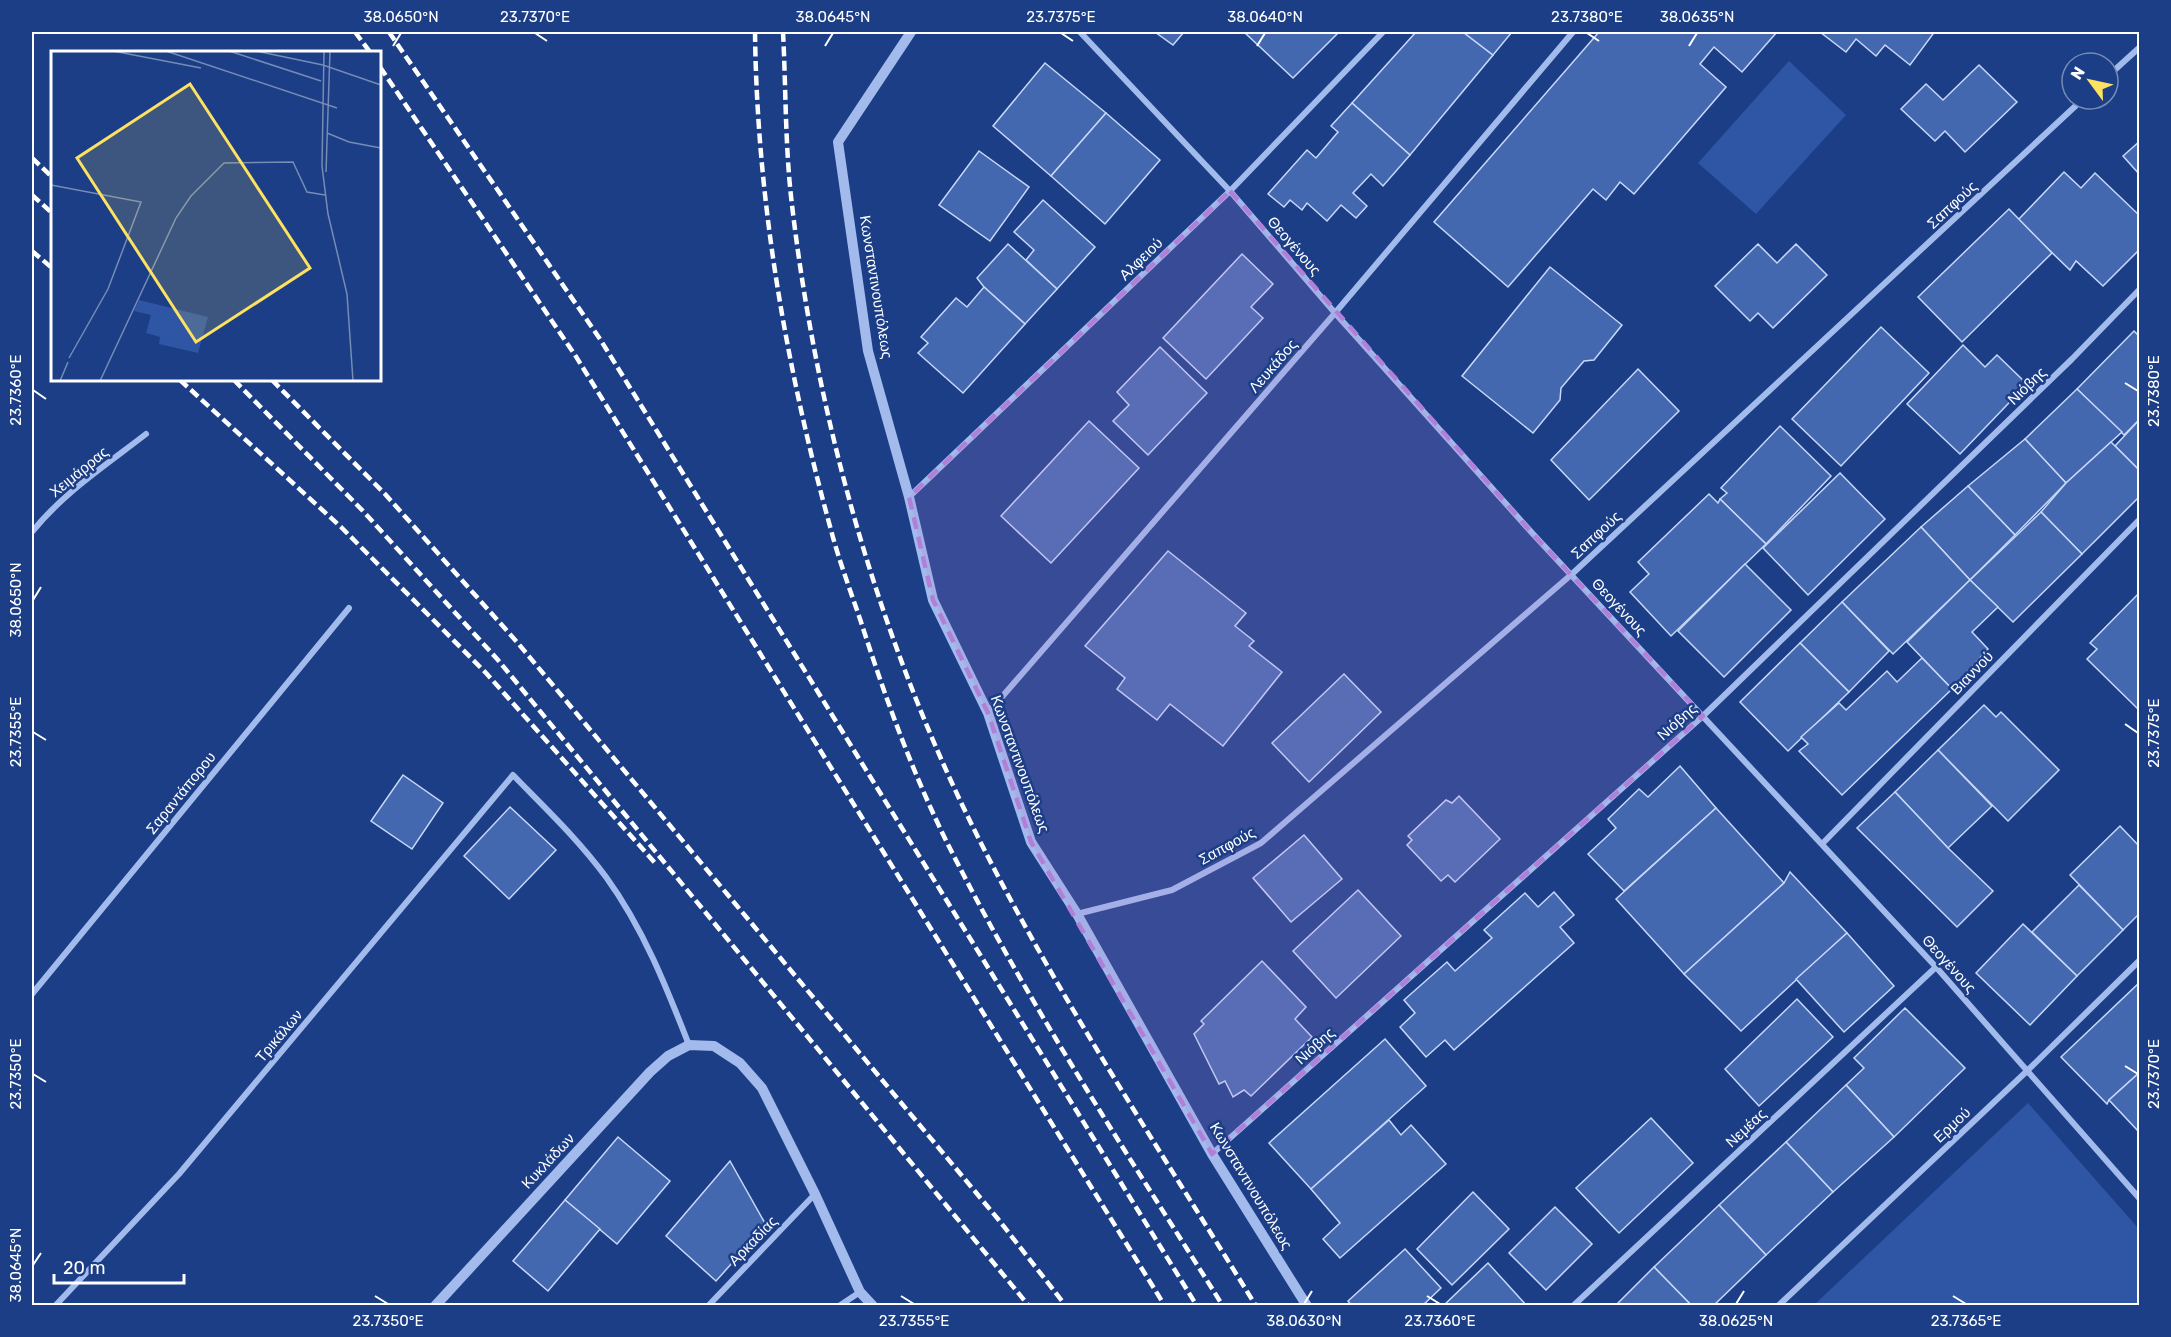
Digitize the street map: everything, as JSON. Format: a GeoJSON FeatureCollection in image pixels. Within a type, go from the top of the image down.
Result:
{"type":"FeatureCollection","features":[{"type":"Feature","properties":{"kind":"street","name":"Κωνσταντινουπόλεως"},"geometry":{"type":"LineString","coordinates":[[911,32],[838,142],[868,351],[909,497],[933,600],[988,713],[1031,842],[1077,914],[1212,1154],[1307,1305]]}},
{"type":"Feature","properties":{"kind":"street","name":"Θεογένους"},"geometry":{"type":"LineString","coordinates":[[1080,32],[1230,191],[1335,313],[1533,534],[1936,967],[2139,1199]]}},
{"type":"Feature","properties":{"kind":"street","name":"Αλφειού"},"geometry":{"type":"LineString","coordinates":[[909,497],[1230,191],[1383,32]]}},
{"type":"Feature","properties":{"kind":"street","name":"Λευκάδος"},"geometry":{"type":"LineString","coordinates":[[988,713],[1335,313],[1573,32]]}},
{"type":"Feature","properties":{"kind":"street"},"geometry":{"type":"LineString","coordinates":[[2120,65],[2139,47]]}},
{"type":"Feature","properties":{"kind":"street","name":"Σαπφούς"},"geometry":{"type":"LineString","coordinates":[[1077,914],[1172,890],[1261,843],[1572,574],[2070,111]]}},
{"type":"Feature","properties":{"kind":"street","name":"Νιόβης"},"geometry":{"type":"LineString","coordinates":[[1212,1154],[1702,716],[2072,359],[2139,290]]}},
{"type":"Feature","properties":{"kind":"street","name":"Χειμάρρας"},"geometry":{"type":"LineString","coordinates":[[32,532],[43,517],[71,491],[146,434]]}},
{"type":"Feature","properties":{"kind":"street","name":"Βιαννού"},"geometry":{"type":"LineString","coordinates":[[1822,843],[2139,519]]}},
{"type":"Feature","properties":{"kind":"street","name":"Σαραντάπορου"},"geometry":{"type":"LineString","coordinates":[[32,994],[349,608]]}},
{"type":"Feature","properties":{"kind":"street","name":"Τρικάλων"},"geometry":{"type":"LineString","coordinates":[[55,1305],[178,1174],[513,775],[574,837],[606,877],[633,919],[658,967],[689,1045]]}},
{"type":"Feature","properties":{"kind":"street","name":"Ερμού"},"geometry":{"type":"LineString","coordinates":[[1778,1305],[2027,1071],[2139,960]]}},
{"type":"Feature","properties":{"kind":"street","name":"Νεμέας"},"geometry":{"type":"LineString","coordinates":[[1573,1305],[1936,967]]}},
{"type":"Feature","properties":{"kind":"street"},"geometry":{"type":"LineString","coordinates":[[689,1045],[714,1046],[740,1063],[762,1088],[815,1194],[860,1292],[873,1305]]}},
{"type":"Feature","properties":{"kind":"street","name":"Κυκλάδων"},"geometry":{"type":"LineString","coordinates":[[435,1305],[650,1072],[668,1056],[689,1045]]}},
{"type":"Feature","properties":{"kind":"street","name":"Αρκαδίας"},"geometry":{"type":"LineString","coordinates":[[708,1305],[815,1194]]}},
{"type":"Feature","properties":{"kind":"street"},"geometry":{"type":"LineString","coordinates":[[839,1305],[860,1292]]}},
{"type":"Feature","properties":{"kind":"highlighted area"},"geometry":{"type":"Polygon","coordinates":[[[1230,191],[1533,534],[1703,716],[1212,1154],[1031,842],[988,713],[933,600],[909,497],[1230,191]]]}},
{"type":"Feature","properties":{"kind":"shaded area"},"geometry":{"type":"Polygon","coordinates":[[[1789,61],[1846,115],[1756,214],[1698,163],[1789,61]]]}},
{"type":"Feature","properties":{"kind":"shaded area"},"geometry":{"type":"Polygon","coordinates":[[[2028,1103],[2139,1229],[2139,1305],[1814,1305],[2028,1103]]]}},
{"type":"Feature","properties":{"kind":"building"},"geometry":{"type":"Polygon","coordinates":[[[1155,32],[1184,32],[1173,45],[1155,32]]]}},
{"type":"Feature","properties":{"kind":"building"},"geometry":{"type":"Polygon","coordinates":[[[1244,32],[1339,32],[1293,78],[1244,32]]]}},
{"type":"Feature","properties":{"kind":"building"},"geometry":{"type":"Polygon","coordinates":[[[1416,32],[1463,32],[1493,55],[1410,155],[1352,103],[1416,32]]]}},
{"type":"Feature","properties":{"kind":"building"},"geometry":{"type":"Polygon","coordinates":[[[1463,32],[1512,32],[1493,55],[1463,32]]]}},
{"type":"Feature","properties":{"kind":"building"},"geometry":{"type":"Polygon","coordinates":[[[1599,32],[1777,32],[1742,72],[1714,47],[1700,64],[1726,87],[1634,194],[1620,182],[1606,200],[1593,189],[1508,287],[1434,222],[1599,32]]]}},
{"type":"Feature","properties":{"kind":"building"},"geometry":{"type":"Polygon","coordinates":[[[1820,32],[1930,32],[1933,34],[1910,65],[1885,45],[1876,56],[1856,39],[1846,52],[1820,32]]]}},
{"type":"Feature","properties":{"kind":"building"},"geometry":{"type":"Polygon","coordinates":[[[1045,63],[1106,113],[1051,176],[993,126],[1045,63]]]}},
{"type":"Feature","properties":{"kind":"building"},"geometry":{"type":"Polygon","coordinates":[[[1979,65],[2017,102],[1965,152],[1945,131],[1935,141],[1901,109],[1926,84],[1943,100],[1979,65]]]}},
{"type":"Feature","properties":{"kind":"building"},"geometry":{"type":"Polygon","coordinates":[[[1352,103],[1410,155],[1383,186],[1371,174],[1353,193],[1367,206],[1356,218],[1341,205],[1327,221],[1307,203],[1302,210],[1290,200],[1284,207],[1268,194],[1307,150],[1316,158],[1338,132],[1331,126],[1352,103]]]}},
{"type":"Feature","properties":{"kind":"building"},"geometry":{"type":"Polygon","coordinates":[[[1106,113],[1160,160],[1105,224],[1051,176],[1106,113]]]}},
{"type":"Feature","properties":{"kind":"building"},"geometry":{"type":"Polygon","coordinates":[[[2140,141],[2140,175],[2123,156],[2140,141]]]}},
{"type":"Feature","properties":{"kind":"building"},"geometry":{"type":"Polygon","coordinates":[[[979,151],[1029,187],[990,241],[939,205],[979,151]]]}},
{"type":"Feature","properties":{"kind":"building"},"geometry":{"type":"Polygon","coordinates":[[[2064,172],[2081,188],[2095,173],[2140,216],[2140,249],[2103,286],[2076,261],[2070,270],[2018,220],[2064,172]]]}},
{"type":"Feature","properties":{"kind":"building"},"geometry":{"type":"Polygon","coordinates":[[[1043,200],[1095,247],[1057,289],[1026,260],[1034,250],[1014,232],[1043,200]]]}},
{"type":"Feature","properties":{"kind":"building"},"geometry":{"type":"Polygon","coordinates":[[[2009,209],[2052,253],[1962,342],[1918,297],[2009,209]]]}},
{"type":"Feature","properties":{"kind":"building"},"geometry":{"type":"Polygon","coordinates":[[[1008,244],[1057,289],[1025,324],[977,278],[1008,244]]]}},
{"type":"Feature","properties":{"kind":"building"},"geometry":{"type":"Polygon","coordinates":[[[1758,244],[1777,263],[1796,244],[1827,275],[1773,328],[1758,313],[1750,321],[1715,286],[1758,244]]]}},
{"type":"Feature","properties":{"kind":"building"},"geometry":{"type":"Polygon","coordinates":[[[1242,254],[1273,284],[1251,307],[1263,318],[1206,379],[1163,338],[1242,254]]]}},
{"type":"Feature","properties":{"kind":"building"},"geometry":{"type":"Polygon","coordinates":[[[1550,267],[1622,325],[1594,360],[1584,361],[1561,388],[1560,400],[1533,433],[1462,376],[1550,267]]]}},
{"type":"Feature","properties":{"kind":"building"},"geometry":{"type":"Polygon","coordinates":[[[984,287],[1025,324],[963,393],[918,353],[928,343],[921,337],[956,298],[967,307],[984,287]]]}},
{"type":"Feature","properties":{"kind":"building"},"geometry":{"type":"Polygon","coordinates":[[[1881,327],[1929,373],[1841,466],[1792,419],[1881,327]]]}},
{"type":"Feature","properties":{"kind":"building"},"geometry":{"type":"Polygon","coordinates":[[[2134,331],[2140,337],[2140,419],[2124,435],[2077,389],[2134,331]]]}},
{"type":"Feature","properties":{"kind":"building"},"geometry":{"type":"Polygon","coordinates":[[[1963,345],[1985,367],[1997,355],[2027,384],[1960,454],[1907,404],[1963,345]]]}},
{"type":"Feature","properties":{"kind":"building"},"geometry":{"type":"Polygon","coordinates":[[[1160,347],[1207,393],[1148,455],[1113,421],[1129,405],[1117,392],[1160,347]]]}},
{"type":"Feature","properties":{"kind":"building"},"geometry":{"type":"Polygon","coordinates":[[[1638,369],[1679,411],[1589,500],[1551,460],[1638,369]]]}},
{"type":"Feature","properties":{"kind":"building"},"geometry":{"type":"Polygon","coordinates":[[[2077,389],[2122,432],[2066,483],[2025,439],[2077,389]]]}},
{"type":"Feature","properties":{"kind":"building"},"geometry":{"type":"Polygon","coordinates":[[[2140,419],[2140,471],[2115,446],[2140,419]]]}},
{"type":"Feature","properties":{"kind":"building"},"geometry":{"type":"Polygon","coordinates":[[[1089,421],[1139,468],[1051,563],[1001,516],[1089,421]]]}},
{"type":"Feature","properties":{"kind":"building"},"geometry":{"type":"Polygon","coordinates":[[[1780,426],[1831,476],[1766,544],[1720,499],[1727,493],[1721,488],[1780,426]]]}},
{"type":"Feature","properties":{"kind":"building"},"geometry":{"type":"Polygon","coordinates":[[[2025,439],[2066,483],[2015,535],[1968,486],[2025,439]]]}},
{"type":"Feature","properties":{"kind":"building"},"geometry":{"type":"Polygon","coordinates":[[[2111,442],[2140,471],[2140,496],[2082,554],[2041,512],[2066,483],[2111,442]]]}},
{"type":"Feature","properties":{"kind":"building"},"geometry":{"type":"Polygon","coordinates":[[[1840,473],[1885,519],[1808,595],[1763,548],[1840,473]]]}},
{"type":"Feature","properties":{"kind":"building"},"geometry":{"type":"Polygon","coordinates":[[[1968,486],[2015,535],[1970,580],[1921,527],[1968,486]]]}},
{"type":"Feature","properties":{"kind":"building"},"geometry":{"type":"Polygon","coordinates":[[[1709,494],[1718,503],[1720,499],[1766,544],[1671,636],[1630,592],[1649,574],[1638,562],[1709,494]]]}},
{"type":"Feature","properties":{"kind":"building"},"geometry":{"type":"Polygon","coordinates":[[[2041,512],[2082,554],[2013,622],[1970,580],[2041,512]]]}},
{"type":"Feature","properties":{"kind":"building"},"geometry":{"type":"Polygon","coordinates":[[[1921,527],[1970,580],[1893,654],[1842,602],[1921,527]]]}},
{"type":"Feature","properties":{"kind":"building"},"geometry":{"type":"Polygon","coordinates":[[[1168,551],[1246,613],[1235,626],[1254,641],[1249,646],[1282,672],[1223,746],[1170,704],[1157,720],[1117,689],[1125,678],[1085,646],[1168,551]]]}},
{"type":"Feature","properties":{"kind":"building"},"geometry":{"type":"Polygon","coordinates":[[[1745,564],[1791,610],[1724,677],[1678,631],[1745,564]]]}},
{"type":"Feature","properties":{"kind":"building"},"geometry":{"type":"Polygon","coordinates":[[[1970,580],[1998,607],[1972,632],[1988,649],[1952,689],[1907,642],[1970,580]]]}},
{"type":"Feature","properties":{"kind":"building"},"geometry":{"type":"Polygon","coordinates":[[[2140,592],[2140,711],[2087,659],[2097,649],[2090,643],[2140,592]]]}},
{"type":"Feature","properties":{"kind":"building"},"geometry":{"type":"Polygon","coordinates":[[[1842,602],[1889,651],[1849,692],[1800,643],[1842,602]]]}},
{"type":"Feature","properties":{"kind":"building"},"geometry":{"type":"Polygon","coordinates":[[[1800,643],[1849,692],[1788,751],[1740,702],[1800,643]]]}},
{"type":"Feature","properties":{"kind":"building"},"geometry":{"type":"Polygon","coordinates":[[[1922,658],[1952,689],[1842,795],[1799,751],[1808,744],[1801,737],[1839,703],[1846,710],[1887,671],[1897,682],[1922,658]]]}},
{"type":"Feature","properties":{"kind":"building"},"geometry":{"type":"Polygon","coordinates":[[[1344,674],[1381,712],[1309,782],[1272,743],[1344,674]]]}},
{"type":"Feature","properties":{"kind":"building"},"geometry":{"type":"Polygon","coordinates":[[[1984,705],[1996,717],[2001,712],[2059,770],[2008,821],[1938,750],[1984,705]]]}},
{"type":"Feature","properties":{"kind":"building"},"geometry":{"type":"Polygon","coordinates":[[[1938,750],[1992,806],[1948,848],[1895,792],[1938,750]]]}},
{"type":"Feature","properties":{"kind":"building"},"geometry":{"type":"Polygon","coordinates":[[[1680,766],[1716,808],[1624,891],[1588,854],[1616,828],[1608,819],[1639,789],[1648,797],[1680,766]]]}},
{"type":"Feature","properties":{"kind":"building"},"geometry":{"type":"Polygon","coordinates":[[[403,775],[443,803],[412,849],[371,821],[403,775]]]}},
{"type":"Feature","properties":{"kind":"building"},"geometry":{"type":"Polygon","coordinates":[[[1895,792],[1993,891],[1957,927],[1857,828],[1895,792]]]}},
{"type":"Feature","properties":{"kind":"building"},"geometry":{"type":"Polygon","coordinates":[[[1459,796],[1500,839],[1455,882],[1448,875],[1441,881],[1407,845],[1412,840],[1408,836],[1446,800],[1452,803],[1459,796]]]}},
{"type":"Feature","properties":{"kind":"building"},"geometry":{"type":"Polygon","coordinates":[[[510,807],[556,850],[509,899],[464,856],[510,807]]]}},
{"type":"Feature","properties":{"kind":"building"},"geometry":{"type":"Polygon","coordinates":[[[1716,808],[1784,883],[1684,974],[1616,899],[1716,808]]]}},
{"type":"Feature","properties":{"kind":"building"},"geometry":{"type":"Polygon","coordinates":[[[2120,826],[2140,847],[2140,913],[2123,930],[2070,875],[2120,826]]]}},
{"type":"Feature","properties":{"kind":"building"},"geometry":{"type":"Polygon","coordinates":[[[1304,835],[1342,879],[1291,922],[1253,878],[1304,835]]]}},
{"type":"Feature","properties":{"kind":"building"},"geometry":{"type":"Polygon","coordinates":[[[1790,872],[1847,933],[1741,1031],[1684,974],[1784,883],[1790,872]]]}},
{"type":"Feature","properties":{"kind":"building"},"geometry":{"type":"Polygon","coordinates":[[[2079,885],[2123,930],[2077,976],[2032,932],[2079,885]]]}},
{"type":"Feature","properties":{"kind":"building"},"geometry":{"type":"Polygon","coordinates":[[[1358,890],[1401,936],[1336,998],[1293,951],[1358,890]]]}},
{"type":"Feature","properties":{"kind":"building"},"geometry":{"type":"Polygon","coordinates":[[[1554,892],[1574,915],[1560,927],[1574,943],[1454,1050],[1445,1040],[1426,1057],[1400,1027],[1415,1013],[1404,1000],[1447,962],[1455,971],[1492,938],[1484,930],[1525,893],[1538,907],[1554,892]]]}},
{"type":"Feature","properties":{"kind":"building"},"geometry":{"type":"Polygon","coordinates":[[[2023,924],[2077,976],[2030,1025],[1976,973],[2023,924]]]}},
{"type":"Feature","properties":{"kind":"building"},"geometry":{"type":"Polygon","coordinates":[[[1847,933],[1894,986],[1844,1032],[1796,979],[1847,933]]]}},
{"type":"Feature","properties":{"kind":"building"},"geometry":{"type":"Polygon","coordinates":[[[1262,961],[1306,1007],[1295,1019],[1312,1037],[1251,1096],[1244,1090],[1233,1097],[1225,1081],[1219,1084],[1194,1034],[1204,1024],[1201,1021],[1262,961]]]}},
{"type":"Feature","properties":{"kind":"building"},"geometry":{"type":"Polygon","coordinates":[[[2138,984],[2140,985],[2140,1072],[2107,1104],[2061,1057],[2138,984]]]}},
{"type":"Feature","properties":{"kind":"building"},"geometry":{"type":"Polygon","coordinates":[[[1797,999],[1833,1037],[1759,1106],[1725,1069],[1797,999]]]}},
{"type":"Feature","properties":{"kind":"building"},"geometry":{"type":"Polygon","coordinates":[[[1905,1008],[1965,1068],[1894,1137],[1846,1085],[1864,1068],[1854,1058],[1905,1008]]]}},
{"type":"Feature","properties":{"kind":"building"},"geometry":{"type":"Polygon","coordinates":[[[1385,1039],[1426,1086],[1311,1189],[1269,1143],[1385,1039]]]}},
{"type":"Feature","properties":{"kind":"building"},"geometry":{"type":"Polygon","coordinates":[[[2140,1072],[2140,1133],[2109,1100],[2140,1072]]]}},
{"type":"Feature","properties":{"kind":"building"},"geometry":{"type":"Polygon","coordinates":[[[1846,1085],[1894,1137],[1833,1192],[1786,1142],[1846,1085]]]}},
{"type":"Feature","properties":{"kind":"building"},"geometry":{"type":"Polygon","coordinates":[[[1651,1118],[1693,1163],[1619,1233],[1576,1188],[1651,1118]]]}},
{"type":"Feature","properties":{"kind":"building"},"geometry":{"type":"Polygon","coordinates":[[[1389,1120],[1401,1135],[1411,1125],[1446,1164],[1340,1258],[1323,1239],[1340,1223],[1311,1189],[1389,1120]]]}},
{"type":"Feature","properties":{"kind":"building"},"geometry":{"type":"Polygon","coordinates":[[[618,1137],[670,1181],[617,1244],[565,1200],[618,1137]]]}},
{"type":"Feature","properties":{"kind":"building"},"geometry":{"type":"Polygon","coordinates":[[[1786,1142],[1833,1192],[1766,1255],[1719,1205],[1786,1142]]]}},
{"type":"Feature","properties":{"kind":"building"},"geometry":{"type":"Polygon","coordinates":[[[730,1161],[766,1225],[716,1281],[666,1236],[730,1161]]]}},
{"type":"Feature","properties":{"kind":"building"},"geometry":{"type":"Polygon","coordinates":[[[1473,1192],[1509,1229],[1452,1285],[1417,1249],[1473,1192]]]}},
{"type":"Feature","properties":{"kind":"building"},"geometry":{"type":"Polygon","coordinates":[[[565,1200],[600,1229],[548,1291],[513,1261],[565,1200]]]}},
{"type":"Feature","properties":{"kind":"building"},"geometry":{"type":"Polygon","coordinates":[[[1719,1205],[1766,1255],[1713,1306],[1692,1306],[1654,1267],[1719,1205]]]}},
{"type":"Feature","properties":{"kind":"building"},"geometry":{"type":"Polygon","coordinates":[[[1555,1207],[1592,1244],[1546,1290],[1509,1253],[1555,1207]]]}},
{"type":"Feature","properties":{"kind":"building"},"geometry":{"type":"Polygon","coordinates":[[[1405,1249],[1441,1288],[1422,1306],[1352,1306],[1348,1301],[1405,1249]]]}},
{"type":"Feature","properties":{"kind":"building"},"geometry":{"type":"Polygon","coordinates":[[[1488,1263],[1527,1306],[1443,1306],[1488,1263]]]}},
{"type":"Feature","properties":{"kind":"building"},"geometry":{"type":"Polygon","coordinates":[[[1654,1267],[1692,1306],[1615,1306],[1654,1267]]]}},
{"type":"Feature","properties":{"kind":"railway"},"geometry":{"type":"LineString","coordinates":[[355,32],[369,51]]}},
{"type":"Feature","properties":{"kind":"railway"},"geometry":{"type":"LineString","coordinates":[[389,32],[600,339],[1197,1306]]}},
{"type":"Feature","properties":{"kind":"railway"},"geometry":{"type":"LineString","coordinates":[[755,32],[761,158],[768,221],[800,407],[834,542],[893,716],[930,807],[989,923],[1086,1089],[1223,1306]]}},
{"type":"Feature","properties":{"kind":"railway"},"geometry":{"type":"LineString","coordinates":[[783,32],[790,184],[804,289],[819,372],[838,455],[860,538],[886,619],[949,777],[1017,911],[1116,1082],[1256,1306]]}},
{"type":"Feature","properties":{"kind":"railway"},"geometry":{"type":"LineString","coordinates":[[381,68],[575,355],[1165,1306]]}},
{"type":"Feature","properties":{"kind":"railway"},"geometry":{"type":"LineString","coordinates":[[32,158],[51,176]]}},
{"type":"Feature","properties":{"kind":"railway"},"geometry":{"type":"LineString","coordinates":[[32,195],[51,212]]}},
{"type":"Feature","properties":{"kind":"railway"},"geometry":{"type":"LineString","coordinates":[[32,251],[51,267]]}},
{"type":"Feature","properties":{"kind":"railway"},"geometry":{"type":"LineString","coordinates":[[181,381],[341,527],[486,673],[656,864]]}},
{"type":"Feature","properties":{"kind":"railway"},"geometry":{"type":"LineString","coordinates":[[235,381],[363,511],[498,660],[1029,1306]]}},
{"type":"Feature","properties":{"kind":"railway"},"geometry":{"type":"LineString","coordinates":[[273,381],[385,494],[517,642],[998,1219],[1066,1306]]}}]}
